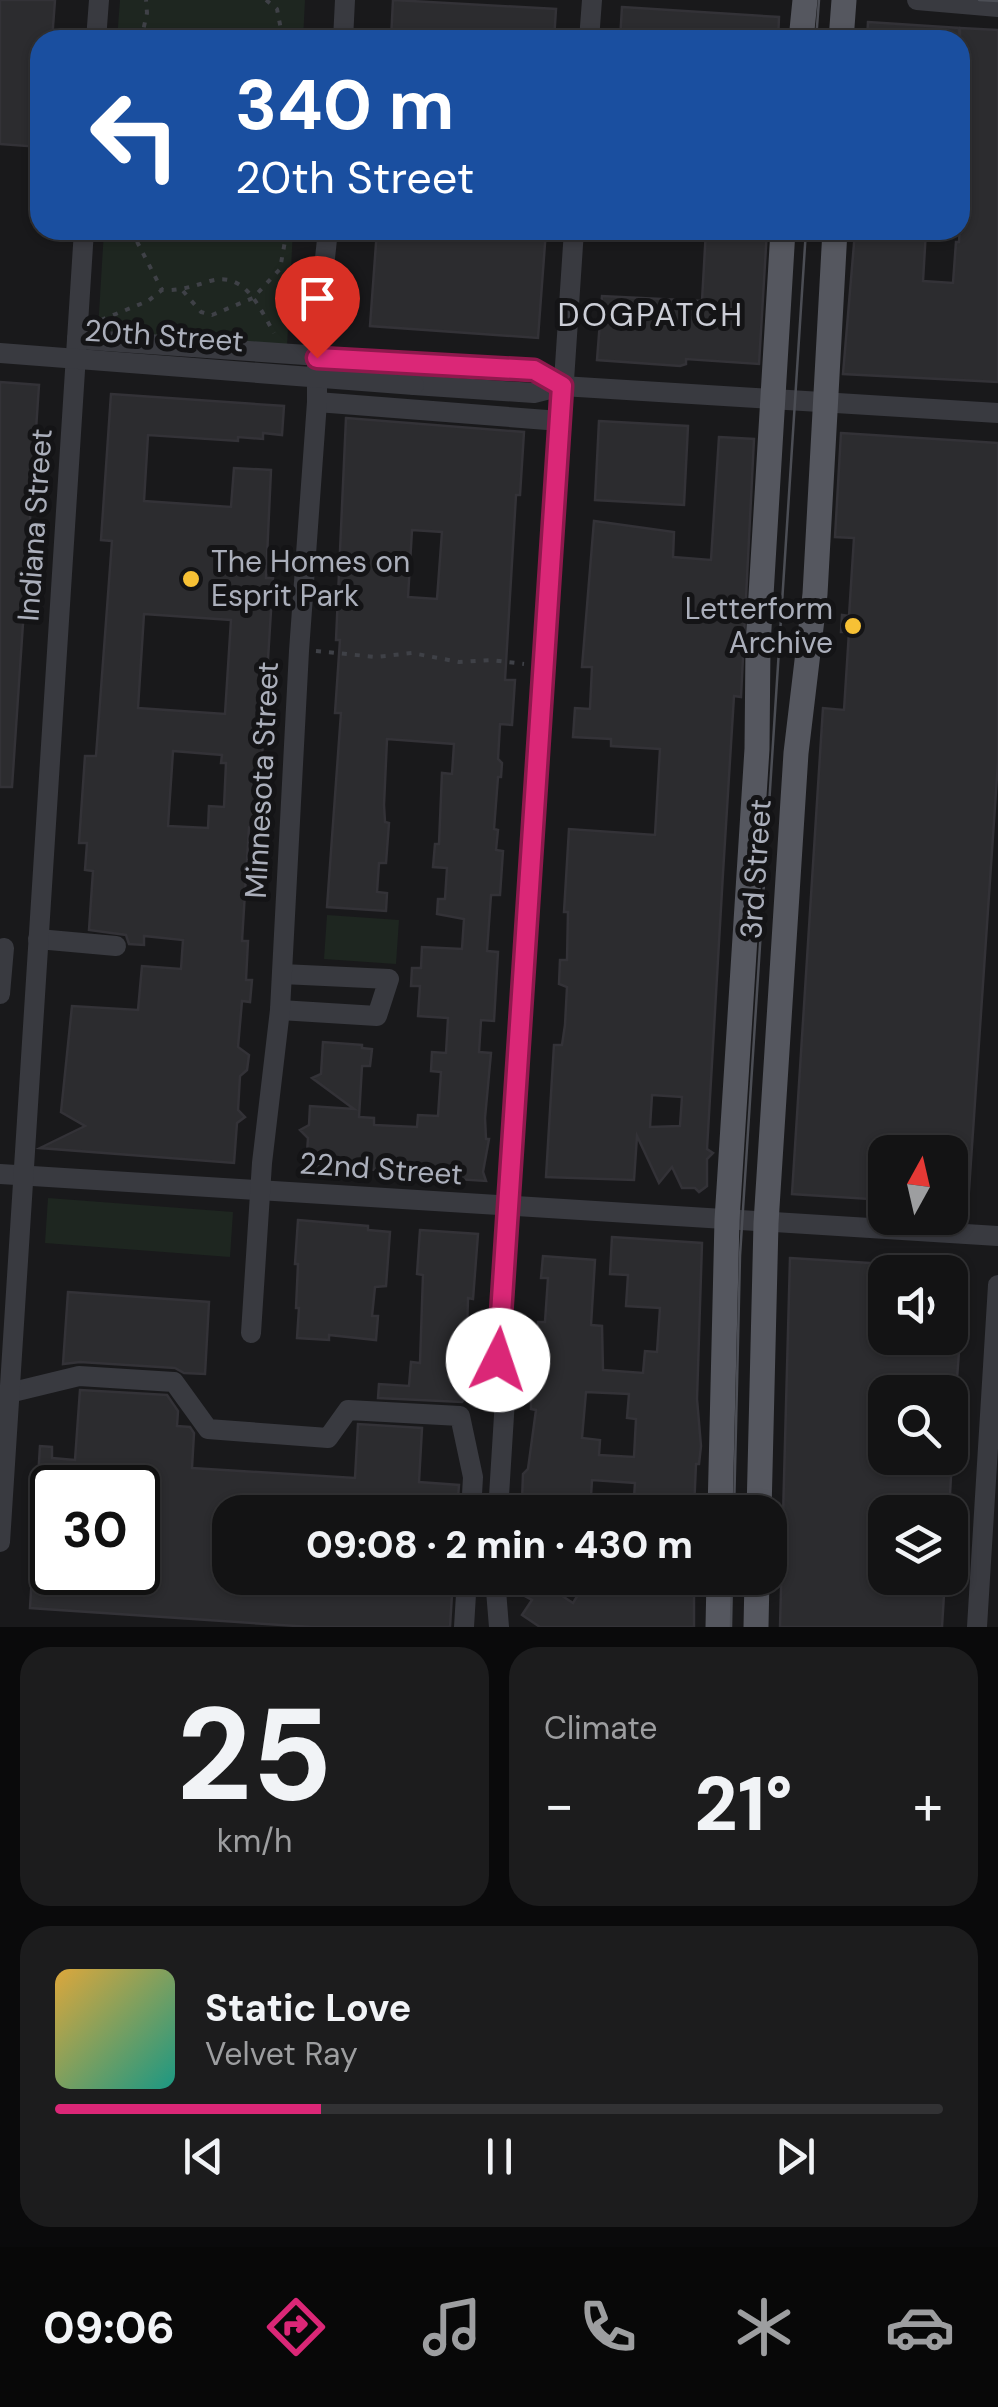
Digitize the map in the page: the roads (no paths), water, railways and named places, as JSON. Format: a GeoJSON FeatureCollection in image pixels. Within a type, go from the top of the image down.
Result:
{"type":"FeatureCollection","features":[{"type":"Feature","properties":{"kind":"main road"},"geometry":{"type":"LineString","coordinates":[[802,30],[805,0]]}},
{"type":"Feature","properties":{"kind":"main road"},"geometry":{"type":"LineString","coordinates":[[842,30],[844,0]]}},
{"type":"Feature","properties":{"kind":"main road","name":"3rd Street"},"geometry":{"type":"LineString","coordinates":[[720,1495],[727,1220],[757,749],[758,645],[782,240]]}},
{"type":"Feature","properties":{"kind":"main road","name":"3rd Street"},"geometry":{"type":"LineString","coordinates":[[759,1495],[766,1222],[796,753],[812,631],[834,240]]}},
{"type":"Feature","properties":{"kind":"main road"},"geometry":{"type":"LineString","coordinates":[[718,1627],[719,1595]]}},
{"type":"Feature","properties":{"kind":"main road"},"geometry":{"type":"LineString","coordinates":[[756,1627],[757,1595]]}},
{"type":"Feature","properties":{"kind":"street"},"geometry":{"type":"LineString","coordinates":[[96,30],[98,0]]}},
{"type":"Feature","properties":{"kind":"street"},"geometry":{"type":"LineString","coordinates":[[344,30],[345,0]]}},
{"type":"Feature","properties":{"kind":"street"},"geometry":{"type":"LineString","coordinates":[[590,30],[592,0]]}},
{"type":"Feature","properties":{"kind":"street"},"geometry":{"type":"LineString","coordinates":[[917,0],[998,8]]}},
{"type":"Feature","properties":{"kind":"street","name":"Indiana Street"},"geometry":{"type":"LineString","coordinates":[[0,1542],[6,1398],[83,240]]}},
{"type":"Feature","properties":{"kind":"street","name":"Minnesota Street"},"geometry":{"type":"LineString","coordinates":[[251,1333],[280,1010],[298,650],[327,240]]}},
{"type":"Feature","properties":{"kind":"street"},"geometry":{"type":"LineString","coordinates":[[499,1495],[506,1383],[498,1360],[573,240]]}},
{"type":"Feature","properties":{"kind":"street","name":"20th Street"},"geometry":{"type":"LineString","coordinates":[[78,339],[534,370],[562,386]]}},
{"type":"Feature","properties":{"kind":"street","name":"20th Street"},"geometry":{"type":"LineString","coordinates":[[0,353],[534,393],[562,386],[998,414]]}},
{"type":"Feature","properties":{"kind":"street"},"geometry":{"type":"LineString","coordinates":[[317,402],[560,421]]}},
{"type":"Feature","properties":{"kind":"street"},"geometry":{"type":"LineString","coordinates":[[0,994],[2,948],[116,946]]}},
{"type":"Feature","properties":{"kind":"street"},"geometry":{"type":"LineString","coordinates":[[280,1010],[377,1016],[389,979],[282,974]]}},
{"type":"Feature","properties":{"kind":"street","name":"22nd Street"},"geometry":{"type":"LineString","coordinates":[[0,1174],[998,1236]]}},
{"type":"Feature","properties":{"kind":"street"},"geometry":{"type":"LineString","coordinates":[[977,1627],[998,1285]]}},
{"type":"Feature","properties":{"kind":"street"},"geometry":{"type":"LineString","coordinates":[[6,1398],[79,1376],[174,1382],[208,1428],[328,1438],[348,1410],[460,1416],[473,1477],[472,1495]]}},
{"type":"Feature","properties":{"kind":"street"},"geometry":{"type":"LineString","coordinates":[[464,1627],[466,1595]]}},
{"type":"Feature","properties":{"kind":"street"},"geometry":{"type":"LineString","coordinates":[[495,1595],[498,1627]]}},
{"type":"Feature","properties":{"kind":"tram line"},"geometry":{"type":"LineString","coordinates":[[817,30],[819,0]]}},
{"type":"Feature","properties":{"kind":"tram line"},"geometry":{"type":"LineString","coordinates":[[979,0],[998,1]]}},
{"type":"Feature","properties":{"kind":"tram line"},"geometry":{"type":"LineString","coordinates":[[734,1495],[740,1256],[805,240]]}},
{"type":"Feature","properties":{"kind":"tram line"},"geometry":{"type":"LineString","coordinates":[[731,1627],[732,1595]]}},
{"type":"Feature","properties":{"kind":"place","name":"The Homes on Esprit Park"},"geometry":{"type":"Point","coordinates":[191,579]}},
{"type":"Feature","properties":{"kind":"place","name":"Letterform Archive"},"geometry":{"type":"Point","coordinates":[853,626]}},
{"type":"Feature","properties":{"kind":"district","name":"DOGPATCH"},"geometry":{"type":"Point","coordinates":[651,315]}}]}
